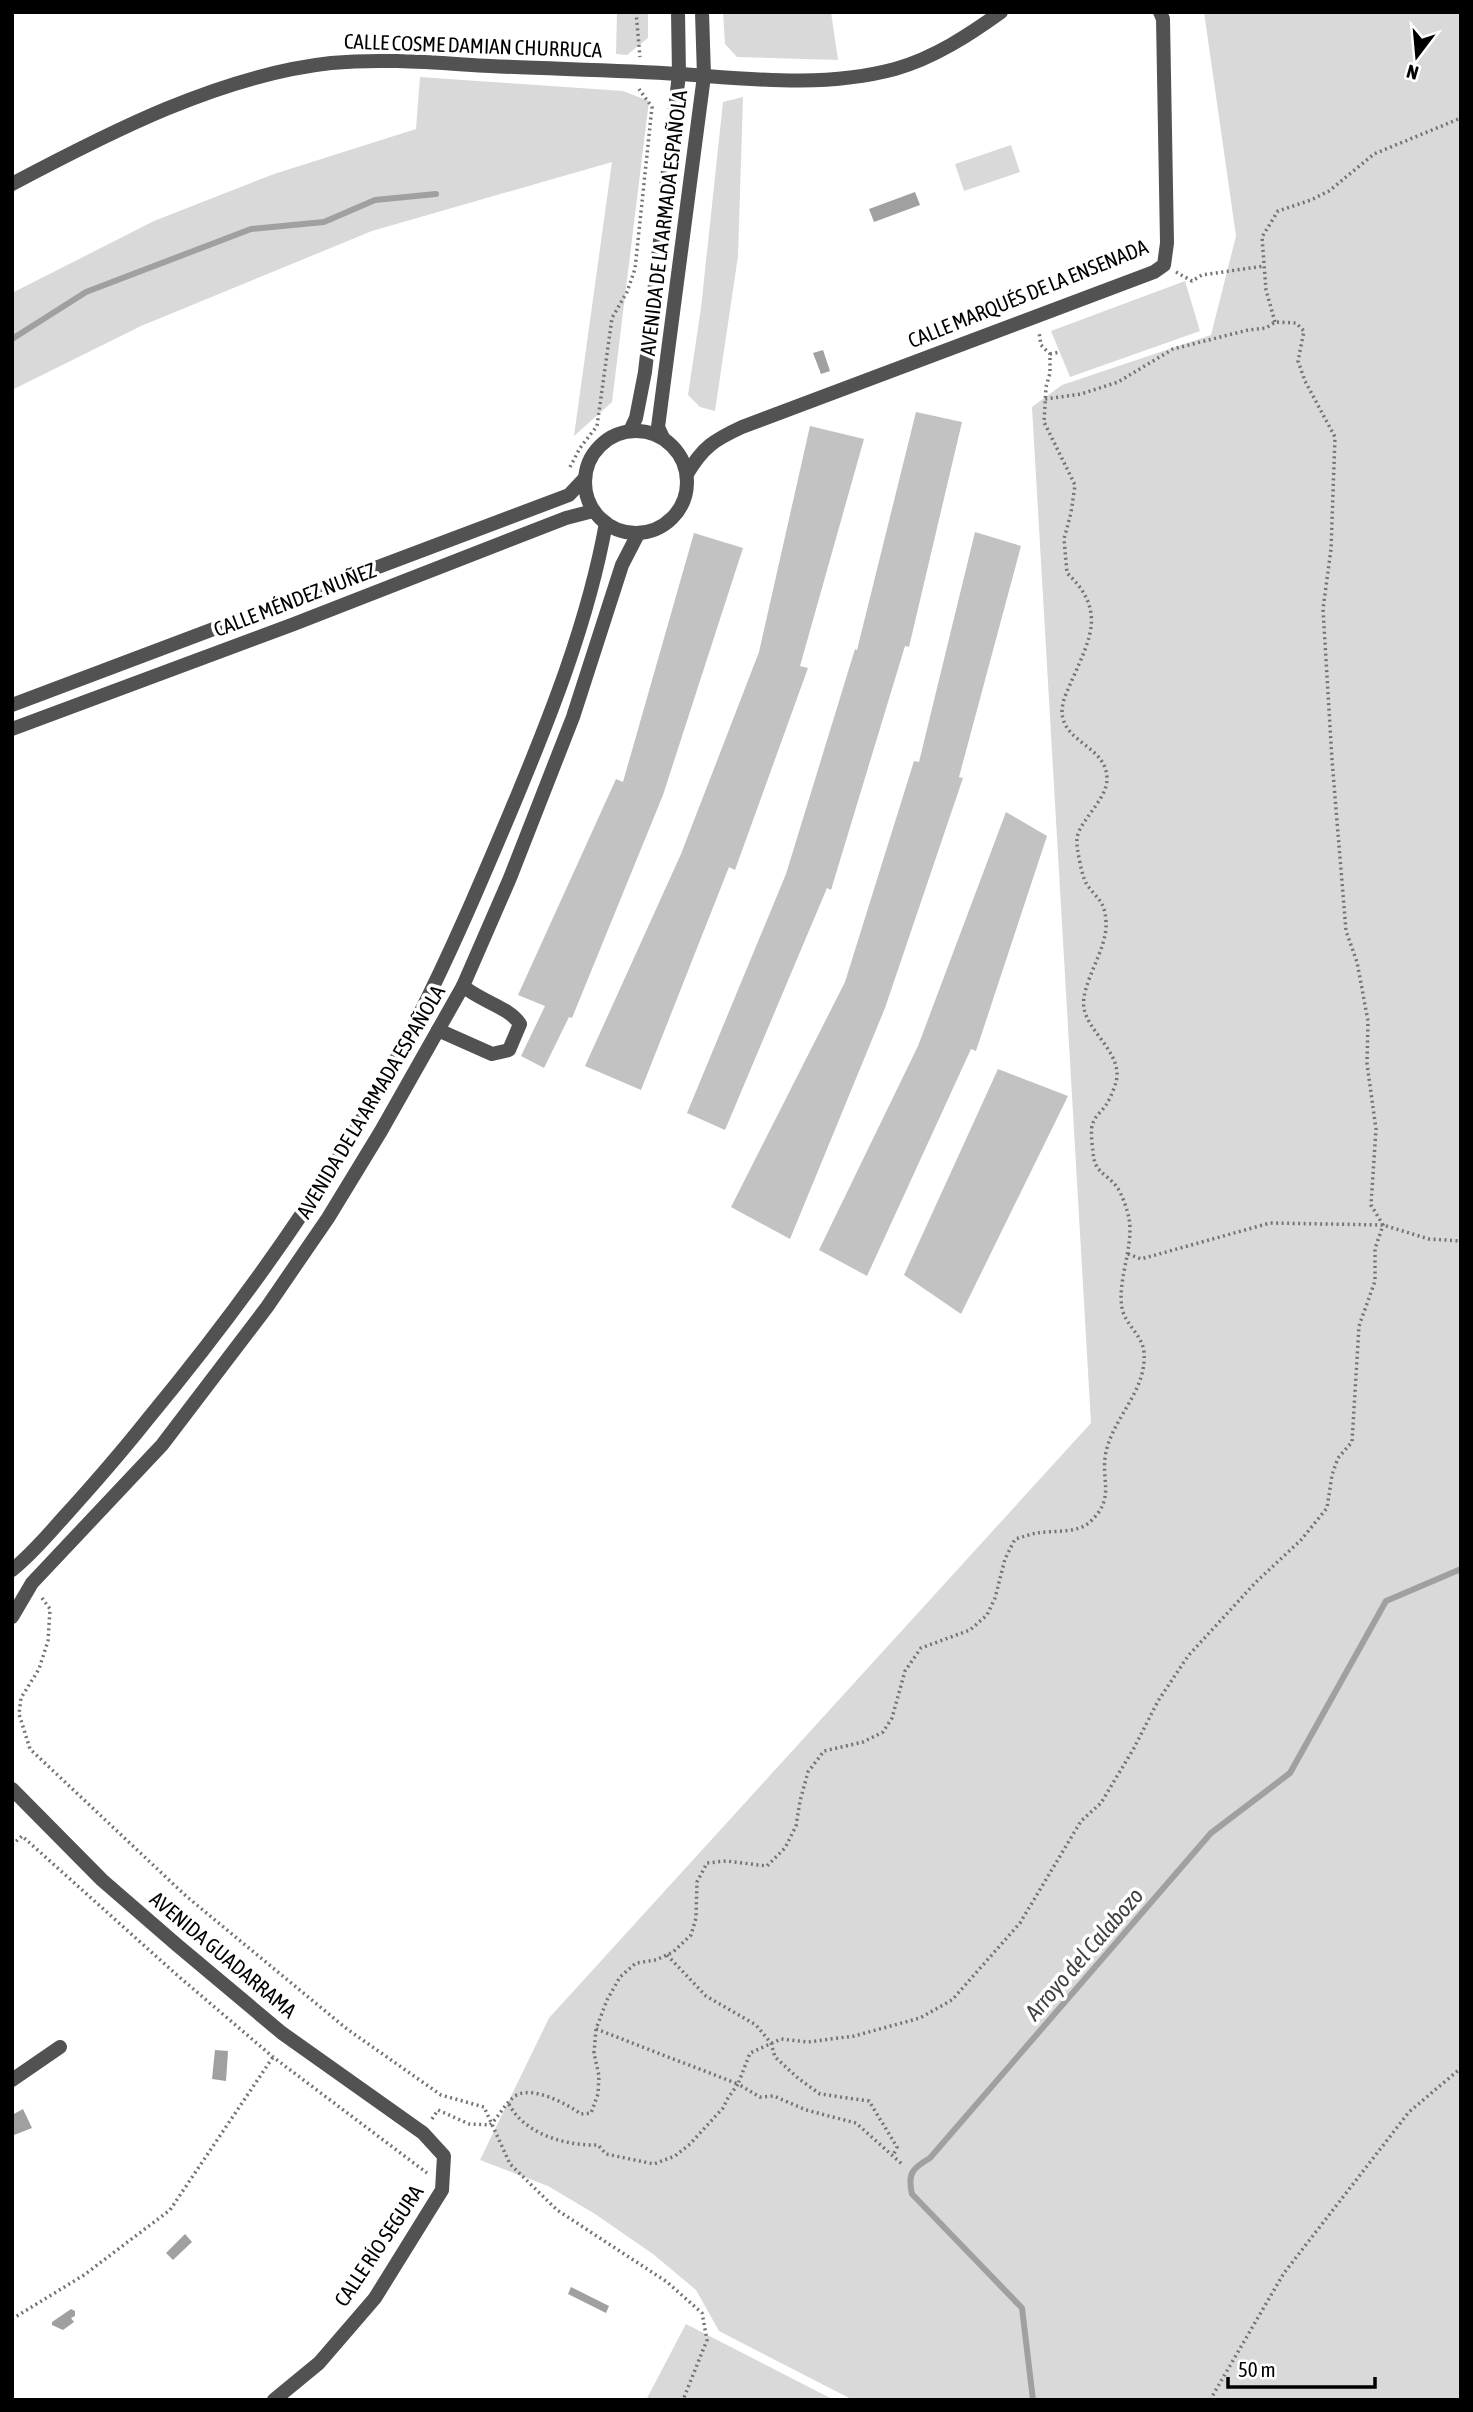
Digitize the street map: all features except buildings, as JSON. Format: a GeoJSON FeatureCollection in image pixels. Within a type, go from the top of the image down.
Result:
{"type":"FeatureCollection","features":[{"type":"Feature","properties":{"kind":"street","name":"AVENIDA DE LA ARMADA ESPAÑOLA"},"geometry":{"type":"LineString","coordinates":[[630,431],[636,418],[645,372],[679,74],[678,12]]}},
{"type":"Feature","properties":{"kind":"street","name":"AVENIDA DE LA ARMADA ESPAÑOLA"},"geometry":{"type":"LineString","coordinates":[[663,438],[659,427],[704,76],[702,12]]}},
{"type":"Feature","properties":{"kind":"street"},"geometry":{"type":"LineString","coordinates":[[704,76],[835,81],[895,69],[932,55],[1002,12]]}},
{"type":"Feature","properties":{"kind":"street","name":"CALLE MARQUÉS DE LA ENSENADA"},"geometry":{"type":"LineString","coordinates":[[687,474],[699,454],[711,442],[732,432],[1154,272],[1164,265],[1167,256],[1167,230],[1163,19],[1160,12]]}},
{"type":"Feature","properties":{"kind":"street","name":"CALLE COSME DAMIAN CHURRUCA"},"geometry":{"type":"LineString","coordinates":[[12,184],[68,154],[188,101],[275,72],[333,63],[401,61],[704,76]]}},
{"type":"Feature","properties":{"kind":"street"},"geometry":{"type":"LineString","coordinates":[[630,431],[648,432],[663,438],[676,449],[687,474],[686,495],[680,510],[662,526],[638,534],[621,531],[606,523],[593,511],[586,495],[585,478],[589,461],[599,446],[613,436],[630,431]]}},
{"type":"Feature","properties":{"kind":"street","name":"CALLE MÉNDEZ NUÑEZ"},"geometry":{"type":"LineString","coordinates":[[12,705],[569,495],[585,478]]}},
{"type":"Feature","properties":{"kind":"street","name":"CALLE MÉNDEZ NUÑEZ"},"geometry":{"type":"LineString","coordinates":[[12,729],[566,518],[593,511]]}},
{"type":"Feature","properties":{"kind":"street","name":"AVENIDA DE LA ARMADA ESPAÑOLA"},"geometry":{"type":"LineString","coordinates":[[12,1570],[110,1465],[226,1321],[317,1190],[369,1107],[414,1025],[541,741],[598,569],[606,523]]}},
{"type":"Feature","properties":{"kind":"street","name":"AVENIDA DE LA ARMADA ESPAÑOLA"},"geometry":{"type":"LineString","coordinates":[[12,1617],[32,1583],[162,1445],[267,1307],[328,1218],[438,1030],[463,986],[510,878],[568,729],[622,565],[638,534]]}},
{"type":"Feature","properties":{"kind":"street"},"geometry":{"type":"LineString","coordinates":[[438,1030],[492,1054],[509,1050],[515,1040],[520,1024],[514,1015],[475,997],[463,986]]}},
{"type":"Feature","properties":{"kind":"street","name":"AVENIDA GUADARRAMA"},"geometry":{"type":"LineString","coordinates":[[12,1789],[102,1880],[282,2033],[422,2133]]}},
{"type":"Feature","properties":{"kind":"street"},"geometry":{"type":"LineString","coordinates":[[12,2080],[60,2047]]}},
{"type":"Feature","properties":{"kind":"street","name":"CALLE RÍO SEGURA"},"geometry":{"type":"LineString","coordinates":[[274,2400],[319,2363],[375,2298],[442,2190],[444,2156],[422,2133]]}},
{"type":"Feature","properties":{"kind":"path"},"geometry":{"type":"LineString","coordinates":[[636,12],[640,58]]}},
{"type":"Feature","properties":{"kind":"path"},"geometry":{"type":"LineString","coordinates":[[566,477],[580,448],[597,426],[612,318],[627,292],[635,270],[652,107],[647,99]]}},
{"type":"Feature","properties":{"kind":"path"},"geometry":{"type":"LineString","coordinates":[[1275,323],[1266,290],[1262,237],[1278,211],[1329,191],[1374,155],[1461,118]]}},
{"type":"Feature","properties":{"kind":"path"},"geometry":{"type":"LineString","coordinates":[[1164,265],[1192,281],[1202,275],[1264,266]]}},
{"type":"Feature","properties":{"kind":"path"},"geometry":{"type":"LineString","coordinates":[[490,2125],[517,2095],[528,2092],[557,2099],[580,2114],[591,2113],[598,2094],[599,2076],[594,2053],[596,2029],[607,2000],[620,1977],[636,1963],[667,1955],[691,1935],[696,1918],[697,1882],[707,1863],[726,1861],[767,1866],[785,1848],[796,1826],[808,1772],[824,1751],[863,1742],[883,1732],[892,1718],[905,1671],[921,1648],[970,1630],[988,1615],[1005,1559],[1015,1539],[1035,1533],[1076,1529],[1089,1524],[1106,1499],[1105,1453],[1139,1382],[1145,1352],[1121,1306],[1128,1254],[1129,1219],[1118,1188],[1096,1167],[1093,1151],[1093,1123],[1107,1103],[1117,1074],[1112,1054],[1084,1010],[1085,988],[1095,969],[1107,923],[1101,899],[1086,882],[1077,838],[1081,825],[1094,810],[1107,780],[1101,757],[1067,730],[1062,712],[1094,617],[1080,584],[1067,573],[1064,539],[1075,485],[1044,422],[1050,373],[1049,354],[1041,345],[1037,316]]}},
{"type":"Feature","properties":{"kind":"path"},"geometry":{"type":"LineString","coordinates":[[509,2104],[514,2114],[544,2135],[584,2145],[598,2145],[606,2154],[654,2164],[675,2156],[691,2144],[723,2108],[738,2084],[750,2053],[781,2039],[808,2042],[854,2036],[920,2018],[953,2000],[1020,1923],[1081,1821],[1101,1803],[1158,1701],[1188,1656],[1256,1582],[1301,1540],[1328,1508],[1332,1475],[1338,1458],[1352,1442],[1359,1326],[1375,1281],[1375,1249],[1383,1225],[1371,1205],[1376,1129],[1367,1064],[1368,1021],[1357,962],[1346,931],[1332,760],[1323,609],[1331,549],[1335,438],[1305,381],[1298,361],[1304,331],[1296,323],[1275,323],[1266,328],[1173,349],[1118,382],[1081,394],[1045,399]]}},
{"type":"Feature","properties":{"kind":"path"},"geometry":{"type":"LineString","coordinates":[[1049,354],[1060,352]]}},
{"type":"Feature","properties":{"kind":"path"},"geometry":{"type":"LineString","coordinates":[[1128,1254],[1141,1259],[1270,1223],[1383,1225],[1429,1239],[1461,1241]]}},
{"type":"Feature","properties":{"kind":"path"},"geometry":{"type":"LineString","coordinates":[[32,1583],[50,1609],[48,1641],[40,1669],[21,1698],[19,1714],[30,1749],[186,1896],[346,2029],[441,2095],[484,2108],[510,2164],[557,2210],[667,2283],[702,2313],[707,2340],[683,2400]]}},
{"type":"Feature","properties":{"kind":"path"},"geometry":{"type":"LineString","coordinates":[[12,1845],[22,1836],[273,2057],[431,2176],[442,2190]]}},
{"type":"Feature","properties":{"kind":"path"},"geometry":{"type":"LineString","coordinates":[[678,1947],[682,1951]]}},
{"type":"Feature","properties":{"kind":"path"},"geometry":{"type":"LineString","coordinates":[[667,1955],[706,1996],[757,2025],[772,2043],[775,2057],[799,2080],[820,2094],[869,2101],[897,2147],[892,2156]]}},
{"type":"Feature","properties":{"kind":"path"},"geometry":{"type":"LineString","coordinates":[[596,2029],[738,2084],[760,2097],[774,2096],[806,2110],[856,2123],[903,2165]]}},
{"type":"Feature","properties":{"kind":"path"},"geometry":{"type":"LineString","coordinates":[[12,2319],[84,2274],[170,2210],[273,2057]]}},
{"type":"Feature","properties":{"kind":"path"},"geometry":{"type":"LineString","coordinates":[[1210,2400],[1284,2273],[1409,2112],[1461,2067]]}},
{"type":"Feature","properties":{"kind":"path"},"geometry":{"type":"LineString","coordinates":[[422,2133],[438,2110],[469,2124],[490,2125]]}},
{"type":"Feature","properties":{"kind":"shaded area"},"geometry":{"type":"Polygon","coordinates":[[[617,12],[648,12],[648,38],[627,55],[616,54],[617,12]]]}},
{"type":"Feature","properties":{"kind":"shaded area"},"geometry":{"type":"Polygon","coordinates":[[[723,12],[831,12],[838,60],[737,57],[725,44],[723,12]]]}},
{"type":"Feature","properties":{"kind":"shaded area"},"geometry":{"type":"Polygon","coordinates":[[[1204,12],[1461,12],[1461,2400],[853,2400],[719,2331],[696,2290],[653,2254],[595,2214],[548,2186],[480,2160],[549,2018],[1091,1423],[1032,407],[1062,385],[1211,335],[1236,236],[1204,12]]]}},
{"type":"Feature","properties":{"kind":"shaded area"},"geometry":{"type":"Polygon","coordinates":[[[420,77],[623,91],[649,101],[612,402],[574,436],[612,162],[372,231],[141,326],[12,390],[12,293],[154,221],[274,174],[416,129],[420,77]]]}},
{"type":"Feature","properties":{"kind":"shaded area"},"geometry":{"type":"Polygon","coordinates":[[[743,97],[738,256],[715,411],[700,407],[688,395],[701,308],[723,102],[743,97]]]}},
{"type":"Feature","properties":{"kind":"shaded area"},"geometry":{"type":"Polygon","coordinates":[[[1011,145],[1020,172],[964,191],[955,164],[1011,145]]]}},
{"type":"Feature","properties":{"kind":"shaded area"},"geometry":{"type":"Polygon","coordinates":[[[915,192],[920,205],[874,222],[869,209],[915,192]]]}},
{"type":"Feature","properties":{"kind":"shaded area"},"geometry":{"type":"Polygon","coordinates":[[[1185,281],[1200,331],[1070,377],[1051,331],[1185,281]]]}},
{"type":"Feature","properties":{"kind":"shaded area"},"geometry":{"type":"Polygon","coordinates":[[[823,350],[830,371],[821,374],[813,353],[823,350]]]}},
{"type":"Feature","properties":{"kind":"shaded area"},"geometry":{"type":"Polygon","coordinates":[[[215,2050],[228,2051],[226,2081],[212,2079],[215,2050]]]}},
{"type":"Feature","properties":{"kind":"shaded area"},"geometry":{"type":"Polygon","coordinates":[[[23,2109],[32,2128],[14,2135],[12,2141],[12,2115],[23,2109]]]}},
{"type":"Feature","properties":{"kind":"shaded area"},"geometry":{"type":"Polygon","coordinates":[[[185,2234],[192,2242],[173,2260],[166,2253],[185,2234]]]}},
{"type":"Feature","properties":{"kind":"shaded area"},"geometry":{"type":"Polygon","coordinates":[[[571,2287],[609,2306],[606,2313],[568,2294],[571,2287]]]}},
{"type":"Feature","properties":{"kind":"shaded area"},"geometry":{"type":"Polygon","coordinates":[[[71,2309],[75,2311],[75,2316],[71,2318],[74,2322],[63,2330],[52,2325],[52,2322],[71,2309]]]}},
{"type":"Feature","properties":{"kind":"shaded area"},"geometry":{"type":"Polygon","coordinates":[[[686,2324],[834,2400],[646,2400],[686,2324]]]}},
{"type":"Feature","properties":{"kind":"waterway"},"geometry":{"type":"LineString","coordinates":[[12,339],[86,292],[251,229],[324,222],[375,200],[436,194]]}},
{"type":"Feature","properties":{"kind":"waterway","name":"Arroyo del Calabozo"},"geometry":{"type":"LineString","coordinates":[[1033,2400],[1022,2308],[912,2194],[910,2181],[913,2172],[930,2158],[1211,1833],[1290,1773],[1386,1601],[1461,1569]]}}]}
